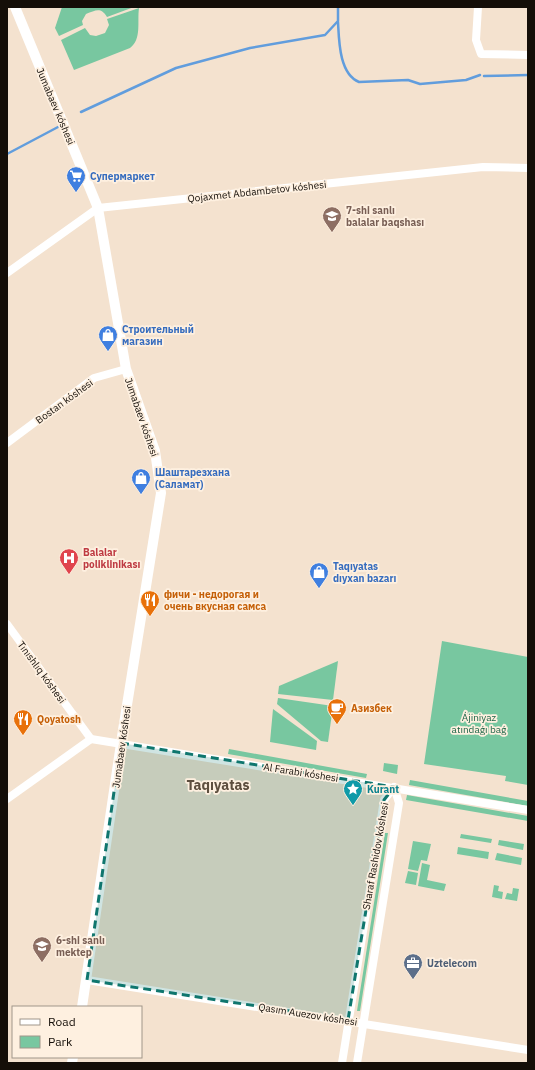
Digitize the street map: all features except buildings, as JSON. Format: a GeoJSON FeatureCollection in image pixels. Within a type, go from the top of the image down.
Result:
{"type":"FeatureCollection","features":[{"type":"Feature","properties":{"kind":"street","name":"Jumabaev kóshesi"},"geometry":{"type":"LineString","coordinates":[[15,7],[98,208],[126,368],[155,452],[161,493],[121,743],[82,1006]]}},
{"type":"Feature","properties":{"kind":"street"},"geometry":{"type":"LineString","coordinates":[[478,7],[476,40],[481,54],[528,55]]}},
{"type":"Feature","properties":{"kind":"street","name":"Qojaxmet Abdambetov kóshesi"},"geometry":{"type":"LineString","coordinates":[[7,273],[98,208],[482,166],[528,168]]}},
{"type":"Feature","properties":{"kind":"street","name":"Bostan kóshesi"},"geometry":{"type":"LineString","coordinates":[[7,443],[94,378],[126,368]]}},
{"type":"Feature","properties":{"kind":"street","name":"Tınıshlıq kóshesi"},"geometry":{"type":"LineString","coordinates":[[7,624],[91,739]]}},
{"type":"Feature","properties":{"kind":"street"},"geometry":{"type":"LineString","coordinates":[[7,799],[91,739]]}},
{"type":"Feature","properties":{"kind":"street","name":"Al Farabi kóshesi"},"geometry":{"type":"LineString","coordinates":[[91,739],[394,787],[528,810]]}},
{"type":"Feature","properties":{"kind":"street","name":"Sharaf Rashidov kóshesi"},"geometry":{"type":"LineString","coordinates":[[342,1063],[384,800],[394,787]]}},
{"type":"Feature","properties":{"kind":"street","name":"Sharaf Rashidov kóshesi"},"geometry":{"type":"LineString","coordinates":[[358,1063],[399,803],[394,787]]}},
{"type":"Feature","properties":{"kind":"street","name":"Qasım Auezov kóshesi"},"geometry":{"type":"LineString","coordinates":[[87,980],[364,1022],[528,1050]]}},
{"type":"Feature","properties":{"kind":"highlighted area"},"geometry":{"type":"Polygon","coordinates":[[[121,743],[394,787],[384,800],[348,1020],[87,980],[121,743]]]}},
{"type":"Feature","properties":{"kind":"green space"},"geometry":{"type":"Polygon","coordinates":[[[62,7],[134,7],[107,17],[103,12],[98,10],[86,14],[82,21],[83,25],[59,36],[55,28],[62,7]]]}},
{"type":"Feature","properties":{"kind":"green space"},"geometry":{"type":"Polygon","coordinates":[[[139,8],[138,35],[134,44],[130,48],[74,70],[61,40],[85,28],[90,35],[96,36],[105,33],[109,25],[107,19],[139,8]]]}},
{"type":"Feature","properties":{"kind":"green space","name":"Ájiniyaz atındaǵı baǵ"},"geometry":{"type":"Polygon","coordinates":[[[442,641],[528,657],[528,785],[505,781],[506,776],[424,764],[442,641]]]}},
{"type":"Feature","properties":{"kind":"green space"},"geometry":{"type":"Polygon","coordinates":[[[338,661],[333,700],[278,694],[279,686],[338,661]]]}},
{"type":"Feature","properties":{"kind":"green space"},"geometry":{"type":"Polygon","coordinates":[[[278,698],[333,706],[328,742],[321,741],[277,704],[278,698]]]}},
{"type":"Feature","properties":{"kind":"green space"},"geometry":{"type":"Polygon","coordinates":[[[273,709],[317,741],[316,750],[270,742],[273,709]]]}},
{"type":"Feature","properties":{"kind":"green space"},"geometry":{"type":"Polygon","coordinates":[[[229,749],[367,774],[366,778],[228,754],[229,749]]]}},
{"type":"Feature","properties":{"kind":"green space"},"geometry":{"type":"Polygon","coordinates":[[[384,763],[398,765],[397,774],[383,771],[384,763]]]}},
{"type":"Feature","properties":{"kind":"green space"},"geometry":{"type":"Polygon","coordinates":[[[410,780],[528,801],[528,806],[409,785],[410,780]]]}},
{"type":"Feature","properties":{"kind":"green space"},"geometry":{"type":"Polygon","coordinates":[[[407,795],[528,816],[528,821],[406,800],[407,795]]]}},
{"type":"Feature","properties":{"kind":"green space"},"geometry":{"type":"Polygon","coordinates":[[[385,833],[388,833],[360,1011],[357,1011],[385,833]]]}},
{"type":"Feature","properties":{"kind":"green space"},"geometry":{"type":"Polygon","coordinates":[[[461,834],[492,839],[491,843],[460,838],[461,834]]]}},
{"type":"Feature","properties":{"kind":"green space"},"geometry":{"type":"Polygon","coordinates":[[[499,840],[524,844],[523,850],[498,845],[499,840]]]}},
{"type":"Feature","properties":{"kind":"green space"},"geometry":{"type":"Polygon","coordinates":[[[413,841],[431,844],[427,861],[421,860],[418,871],[408,869],[413,841]]]}},
{"type":"Feature","properties":{"kind":"green space"},"geometry":{"type":"Polygon","coordinates":[[[458,847],[489,852],[488,859],[457,854],[458,847]]]}},
{"type":"Feature","properties":{"kind":"green space"},"geometry":{"type":"Polygon","coordinates":[[[497,853],[522,858],[521,865],[495,860],[497,853]]]}},
{"type":"Feature","properties":{"kind":"green space"},"geometry":{"type":"Polygon","coordinates":[[[422,863],[430,865],[427,880],[446,884],[444,891],[418,886],[422,863]]]}},
{"type":"Feature","properties":{"kind":"green space"},"geometry":{"type":"Polygon","coordinates":[[[408,871],[418,873],[416,885],[405,883],[408,871]]]}},
{"type":"Feature","properties":{"kind":"green space"},"geometry":{"type":"Polygon","coordinates":[[[494,885],[499,886],[498,891],[503,892],[502,899],[492,897],[494,885]]]}},
{"type":"Feature","properties":{"kind":"green space"},"geometry":{"type":"Polygon","coordinates":[[[513,888],[519,889],[517,901],[505,899],[507,893],[512,894],[513,888]]]}},
{"type":"Feature","properties":{"kind":"waterway"},"geometry":{"type":"LineString","coordinates":[[81,112],[176,68],[250,48],[325,35],[338,21],[338,7]]}},
{"type":"Feature","properties":{"kind":"waterway"},"geometry":{"type":"LineString","coordinates":[[338,22],[341,56],[347,72],[352,78],[359,82],[408,80],[420,84],[466,80],[480,75]]}},
{"type":"Feature","properties":{"kind":"waterway"},"geometry":{"type":"LineString","coordinates":[[484,76],[528,75]]}},
{"type":"Feature","properties":{"kind":"waterway"},"geometry":{"type":"LineString","coordinates":[[7,154],[58,127]]}},
{"type":"Feature","properties":{"kind":"place","name":"Супермаркет"},"geometry":{"type":"Point","coordinates":[76,193]}},
{"type":"Feature","properties":{"kind":"place","name":"7-shi sanlı balalar baqshası"},"geometry":{"type":"Point","coordinates":[332,233]}},
{"type":"Feature","properties":{"kind":"place","name":"Строительный магазин"},"geometry":{"type":"Point","coordinates":[108,352]}},
{"type":"Feature","properties":{"kind":"place","name":"Шаштарезхана (Саламат)"},"geometry":{"type":"Point","coordinates":[141,495]}},
{"type":"Feature","properties":{"kind":"place","name":"Balalar poliklinikası"},"geometry":{"type":"Point","coordinates":[69,575]}},
{"type":"Feature","properties":{"kind":"place","name":"Taqıyatas dıyxan bazarı"},"geometry":{"type":"Point","coordinates":[319,589]}},
{"type":"Feature","properties":{"kind":"place","name":"фичи - недорогая и очень вкусная самса"},"geometry":{"type":"Point","coordinates":[150,617]}},
{"type":"Feature","properties":{"kind":"place","name":"Азизбек"},"geometry":{"type":"Point","coordinates":[337,725]}},
{"type":"Feature","properties":{"kind":"place","name":"Qoyatosh"},"geometry":{"type":"Point","coordinates":[23,736]}},
{"type":"Feature","properties":{"kind":"place","name":"Kurant"},"geometry":{"type":"Point","coordinates":[353,806]}},
{"type":"Feature","properties":{"kind":"place","name":"6-shi sanlı mektep"},"geometry":{"type":"Point","coordinates":[42,963]}},
{"type":"Feature","properties":{"kind":"place","name":"Uztelecom"},"geometry":{"type":"Point","coordinates":[413,980]}},
{"type":"Feature","properties":{"kind":"district","name":"Taqıyatas"},"geometry":{"type":"Point","coordinates":[218,785]}}]}
